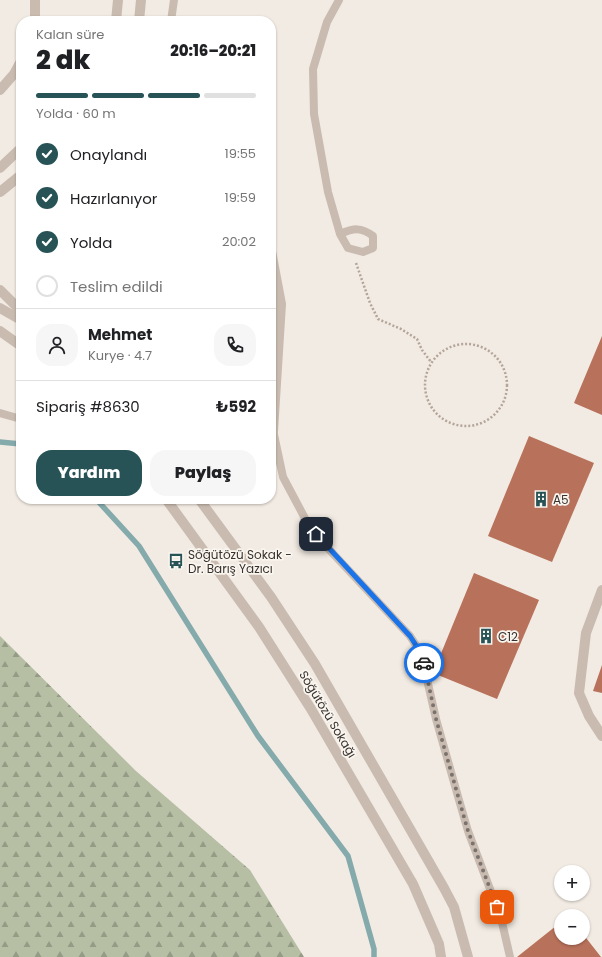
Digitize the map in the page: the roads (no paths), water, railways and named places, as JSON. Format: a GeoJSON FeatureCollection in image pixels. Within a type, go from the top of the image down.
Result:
{"type":"FeatureCollection","features":[{"type":"Feature","properties":{"kind":"street"},"geometry":{"type":"LineString","coordinates":[[35,0],[35,16]]}},
{"type":"Feature","properties":{"kind":"street"},"geometry":{"type":"LineString","coordinates":[[116,16],[118,0]]}},
{"type":"Feature","properties":{"kind":"street"},"geometry":{"type":"LineString","coordinates":[[139,16],[141,0]]}},
{"type":"Feature","properties":{"kind":"street"},"geometry":{"type":"LineString","coordinates":[[0,90],[16,70]]}},
{"type":"Feature","properties":{"kind":"street"},"geometry":{"type":"LineString","coordinates":[[0,168],[16,153]]}},
{"type":"Feature","properties":{"kind":"street"},"geometry":{"type":"LineString","coordinates":[[0,192],[16,179]]}},
{"type":"Feature","properties":{"kind":"street"},"geometry":{"type":"LineString","coordinates":[[276,278],[281,304],[276,372]]}},
{"type":"Feature","properties":{"kind":"street"},"geometry":{"type":"LineString","coordinates":[[0,290],[16,306]]}},
{"type":"Feature","properties":{"kind":"street"},"geometry":{"type":"LineString","coordinates":[[276,310],[281,304]]}},
{"type":"Feature","properties":{"kind":"street"},"geometry":{"type":"LineString","coordinates":[[0,308],[16,317]]}},
{"type":"Feature","properties":{"kind":"street"},"geometry":{"type":"LineString","coordinates":[[0,331],[16,342]]}},
{"type":"Feature","properties":{"kind":"street","name":"Söğütözü Sokağı"},"geometry":{"type":"LineString","coordinates":[[170,504],[259,627],[311,709],[413,884],[438,944],[441,957]]}},
{"type":"Feature","properties":{"kind":"street","name":"Söğütözü Sokağı"},"geometry":{"type":"LineString","coordinates":[[203,504],[271,597],[315,664],[454,907],[468,957]]}},
{"type":"Feature","properties":{"kind":"street"},"geometry":{"type":"LineString","coordinates":[[602,590],[586,634],[580,693],[588,716],[602,736]]}},
{"type":"Feature","properties":{"kind":"lane"},"geometry":{"type":"LineString","coordinates":[[172,16],[174,0]]}},
{"type":"Feature","properties":{"kind":"lane"},"geometry":{"type":"LineString","coordinates":[[339,0],[327,22],[313,69],[315,122],[328,192],[340,234],[348,248],[363,252],[373,248],[373,236],[364,229],[351,229],[340,234]]}},
{"type":"Feature","properties":{"kind":"lane"},"geometry":{"type":"LineString","coordinates":[[0,413],[16,418]]}},
{"type":"Feature","properties":{"kind":"lane"},"geometry":{"type":"LineString","coordinates":[[276,445],[283,477],[308,524],[324,544],[410,636],[421,653],[436,719],[468,831],[501,918],[510,957]]}},
{"type":"Feature","properties":{"kind":"waterway"},"geometry":{"type":"LineString","coordinates":[[0,442],[16,444]]}},
{"type":"Feature","properties":{"kind":"waterway"},"geometry":{"type":"LineString","coordinates":[[101,504],[139,546],[258,736],[348,856],[374,949],[374,957]]}},
{"type":"Feature","properties":{"kind":"place","name":"A5"},"geometry":{"type":"Point","coordinates":[541,499]}},
{"type":"Feature","properties":{"kind":"place","name":"Söğütözü Sokak - Dr. Barış Yazıcı"},"geometry":{"type":"Point","coordinates":[176,561]}},
{"type":"Feature","properties":{"kind":"place","name":"C12"},"geometry":{"type":"Point","coordinates":[486,636]}}]}
